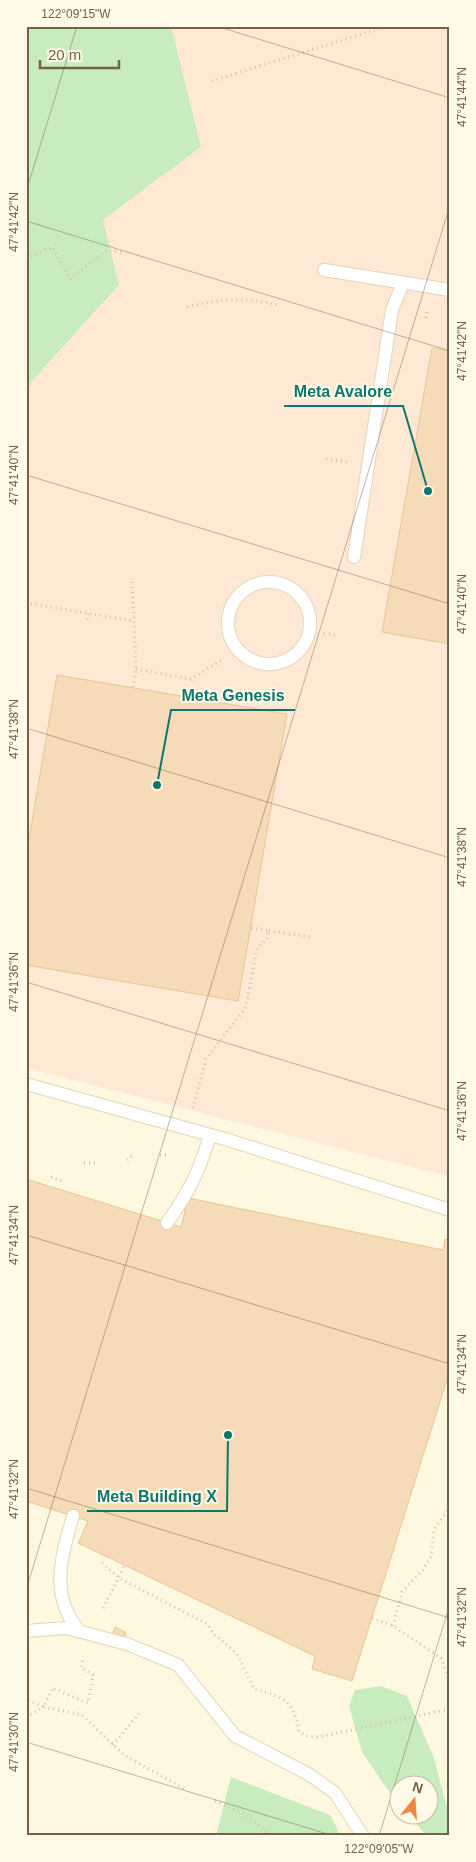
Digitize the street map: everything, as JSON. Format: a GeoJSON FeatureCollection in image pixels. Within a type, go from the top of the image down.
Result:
{"type":"FeatureCollection","features":[{"type":"Feature","properties":{"kind":"lane"},"geometry":{"type":"LineString","coordinates":[[324,270],[450,290]]}},
{"type":"Feature","properties":{"kind":"lane"},"geometry":{"type":"LineString","coordinates":[[354,557],[392,310],[402,283]]}},
{"type":"Feature","properties":{"kind":"lane"},"geometry":{"type":"LineString","coordinates":[[261,582],[275,582],[288,586],[298,593],[306,603],[310,616],[310,629],[306,641],[294,656],[276,664],[263,664],[249,660],[238,650],[230,638],[227,624],[229,610],[236,597],[247,587],[261,582]]}},
{"type":"Feature","properties":{"kind":"lane"},"geometry":{"type":"LineString","coordinates":[[26,1084],[210,1136],[450,1210]]}},
{"type":"Feature","properties":{"kind":"lane"},"geometry":{"type":"LineString","coordinates":[[167,1223],[190,1190],[199,1172],[210,1136]]}},
{"type":"Feature","properties":{"kind":"lane"},"geometry":{"type":"LineString","coordinates":[[73,1516],[64,1549],[60,1595],[68,1618],[80,1632]]}},
{"type":"Feature","properties":{"kind":"lane"},"geometry":{"type":"LineString","coordinates":[[26,1631],[66,1628],[127,1644],[178,1665],[235,1736],[310,1775],[335,1793],[363,1836]]}},
{"type":"Feature","properties":{"kind":"path"},"geometry":{"type":"LineString","coordinates":[[212,81],[387,26]]}},
{"type":"Feature","properties":{"kind":"path"},"geometry":{"type":"LineString","coordinates":[[26,258],[52,246],[70,279],[105,251],[123,252]]}},
{"type":"Feature","properties":{"kind":"path"},"geometry":{"type":"LineString","coordinates":[[187,307],[227,299],[245,299],[278,305]]}},
{"type":"Feature","properties":{"kind":"path"},"geometry":{"type":"LineString","coordinates":[[426,318],[427,310]]}},
{"type":"Feature","properties":{"kind":"path"},"geometry":{"type":"LineString","coordinates":[[326,459],[348,462]]}},
{"type":"Feature","properties":{"kind":"path"},"geometry":{"type":"LineString","coordinates":[[132,582],[136,669],[133,687]]}},
{"type":"Feature","properties":{"kind":"path"},"geometry":{"type":"LineString","coordinates":[[26,603],[134,621]]}},
{"type":"Feature","properties":{"kind":"path"},"geometry":{"type":"LineString","coordinates":[[87,620],[88,613]]}},
{"type":"Feature","properties":{"kind":"path"},"geometry":{"type":"LineString","coordinates":[[324,632],[338,636]]}},
{"type":"Feature","properties":{"kind":"path"},"geometry":{"type":"LineString","coordinates":[[136,669],[191,679],[223,659]]}},
{"type":"Feature","properties":{"kind":"path"},"geometry":{"type":"LineString","coordinates":[[250,928],[310,937]]}},
{"type":"Feature","properties":{"kind":"path"},"geometry":{"type":"LineString","coordinates":[[193,1108],[206,1058],[246,1007],[256,948],[268,939],[269,931]]}},
{"type":"Feature","properties":{"kind":"path"},"geometry":{"type":"LineString","coordinates":[[127,1160],[134,1154]]}},
{"type":"Feature","properties":{"kind":"path"},"geometry":{"type":"LineString","coordinates":[[160,1155],[166,1155]]}},
{"type":"Feature","properties":{"kind":"path"},"geometry":{"type":"LineString","coordinates":[[84,1163],[95,1163]]}},
{"type":"Feature","properties":{"kind":"path"},"geometry":{"type":"LineString","coordinates":[[51,1177],[62,1181]]}},
{"type":"Feature","properties":{"kind":"path"},"geometry":{"type":"LineString","coordinates":[[393,1626],[402,1592],[423,1570],[431,1556],[434,1530],[450,1507]]}},
{"type":"Feature","properties":{"kind":"path"},"geometry":{"type":"LineString","coordinates":[[102,1563],[119,1578],[207,1624],[215,1635],[237,1654],[254,1689],[282,1699],[295,1711],[298,1731],[306,1736],[319,1737],[450,1709]]}},
{"type":"Feature","properties":{"kind":"path"},"geometry":{"type":"LineString","coordinates":[[103,1608],[125,1565]]}},
{"type":"Feature","properties":{"kind":"path"},"geometry":{"type":"LineString","coordinates":[[372,1618],[393,1626],[441,1658],[450,1682]]}},
{"type":"Feature","properties":{"kind":"path"},"geometry":{"type":"LineString","coordinates":[[26,1717],[44,1707],[52,1688],[88,1703],[93,1675],[81,1667],[83,1659]]}},
{"type":"Feature","properties":{"kind":"path"},"geometry":{"type":"LineString","coordinates":[[26,1696],[29,1701],[44,1707],[82,1715],[124,1754],[185,1789]]}},
{"type":"Feature","properties":{"kind":"path"},"geometry":{"type":"LineString","coordinates":[[113,1745],[141,1711]]}},
{"type":"Feature","properties":{"kind":"path"},"geometry":{"type":"LineString","coordinates":[[216,1801],[243,1813],[272,1836]]}},
{"type":"Feature","properties":{"kind":"shaded area"},"geometry":{"type":"Polygon","coordinates":[[[117,26],[450,26],[450,1177],[26,1068],[26,397],[117,26]]]}},
{"type":"Feature","properties":{"kind":"green space"},"geometry":{"type":"Polygon","coordinates":[[[26,26],[171,26],[201,147],[103,220],[119,285],[32,381],[26,394],[26,26]]]}},
{"type":"Feature","properties":{"kind":"green space"},"geometry":{"type":"Polygon","coordinates":[[[381,1686],[407,1696],[434,1758],[446,1804],[450,1809],[450,1836],[427,1836],[416,1824],[438,1824],[438,1774],[388,1774],[388,1790],[362,1752],[349,1706],[355,1690],[381,1686]]]}},
{"type":"Feature","properties":{"kind":"green space"},"geometry":{"type":"Polygon","coordinates":[[[231,1777],[330,1815],[341,1836],[216,1836],[231,1777]]]}},
{"type":"Feature","properties":{"kind":"building"},"geometry":{"type":"Polygon","coordinates":[[[432,348],[450,351],[450,644],[382,632],[432,348]]]}},
{"type":"Feature","properties":{"kind":"building"},"geometry":{"type":"Polygon","coordinates":[[[57,675],[287,714],[238,1001],[26,965],[26,857],[57,675]]]}},
{"type":"Feature","properties":{"kind":"building"},"geometry":{"type":"Polygon","coordinates":[[[26,1179],[181,1227],[188,1198],[443,1250],[445,1239],[450,1240],[450,1370],[352,1681],[312,1669],[315,1656],[78,1543],[88,1521],[26,1501],[26,1179]]]}},
{"type":"Feature","properties":{"kind":"building"},"geometry":{"type":"Polygon","coordinates":[[[115,1627],[125,1632],[126,1635],[123,1637],[112,1636],[115,1627]]]}},
{"type":"Feature","properties":{"kind":"place","name":"Meta Avalore"},"geometry":{"type":"Point","coordinates":[428,491]}},
{"type":"Feature","properties":{"kind":"place","name":"Meta Genesis"},"geometry":{"type":"Point","coordinates":[157,785]}},
{"type":"Feature","properties":{"kind":"place","name":"Meta Building X"},"geometry":{"type":"Point","coordinates":[228,1435]}}]}
